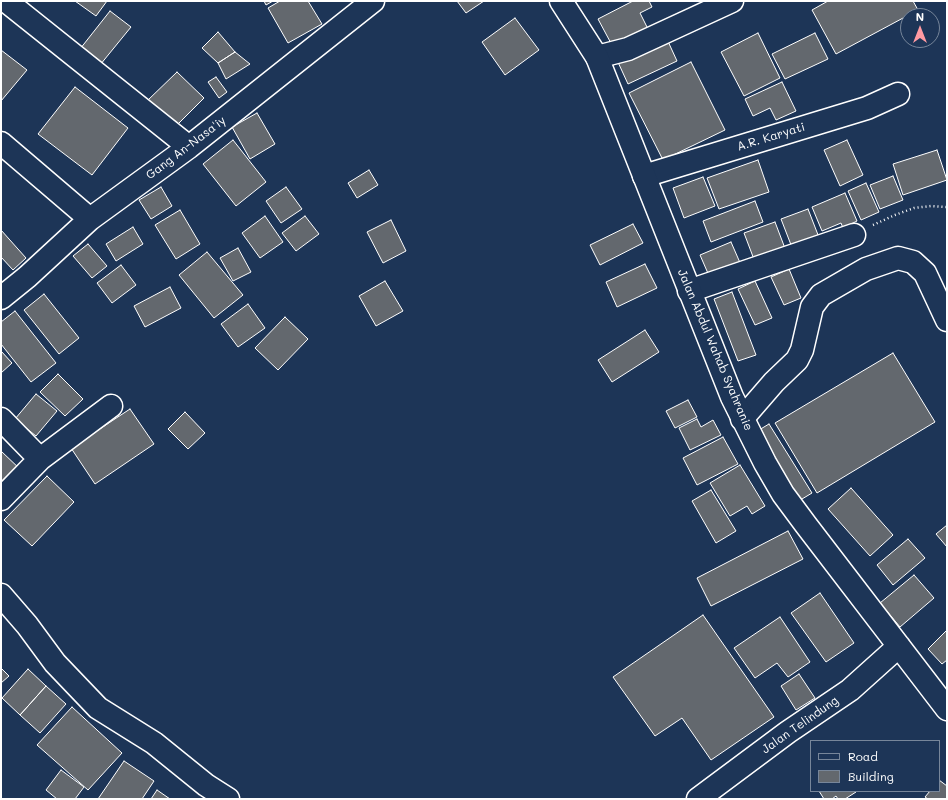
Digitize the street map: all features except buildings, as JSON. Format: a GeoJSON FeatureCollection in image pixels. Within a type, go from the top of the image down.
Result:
{"type":"FeatureCollection","features":[{"type":"Feature","properties":{"kind":"street"},"geometry":{"type":"LineString","coordinates":[[6,1],[189,147]]}},
{"type":"Feature","properties":{"kind":"street","name":"Gang An-Nasa'iy"},"geometry":{"type":"LineString","coordinates":[[1,298],[27,277],[90,219],[189,147],[373,1]]}},
{"type":"Feature","properties":{"kind":"street","name":"Jalan Abdul Wahab Syahranie"},"geometry":{"type":"LineString","coordinates":[[561,1],[597,57],[689,291],[742,419],[783,494],[947,709]]}},
{"type":"Feature","properties":{"kind":"street"},"geometry":{"type":"LineString","coordinates":[[597,57],[628,49],[732,1]]}},
{"type":"Feature","properties":{"kind":"street","name":"A.R. Karyati"},"geometry":{"type":"LineString","coordinates":[[644,176],[867,108],[898,94]]}},
{"type":"Feature","properties":{"kind":"street"},"geometry":{"type":"LineString","coordinates":[[1,143],[90,219]]}},
{"type":"Feature","properties":{"kind":"street"},"geometry":{"type":"LineString","coordinates":[[689,291],[854,235]]}},
{"type":"Feature","properties":{"kind":"street"},"geometry":{"type":"LineString","coordinates":[[742,419],[774,382],[797,360],[802,350],[812,307],[821,295],[866,269],[898,258],[912,262],[925,273],[947,320]]}},
{"type":"Feature","properties":{"kind":"street"},"geometry":{"type":"LineString","coordinates":[[1,499],[40,459],[111,406]]}},
{"type":"Feature","properties":{"kind":"street"},"geometry":{"type":"LineString","coordinates":[[1,419],[40,459]]}},
{"type":"Feature","properties":{"kind":"street"},"geometry":{"type":"LineString","coordinates":[[1,595],[27,624],[55,663],[98,708],[154,743],[201,792],[228,799]]}},
{"type":"Feature","properties":{"kind":"street","name":"Jalan Telindung"},"geometry":{"type":"LineString","coordinates":[[698,799],[788,732],[850,690],[899,646]]}},
{"type":"Feature","properties":{"kind":"path"},"geometry":{"type":"LineString","coordinates":[[854,235],[895,215],[914,208],[931,206],[947,207]]}}]}
